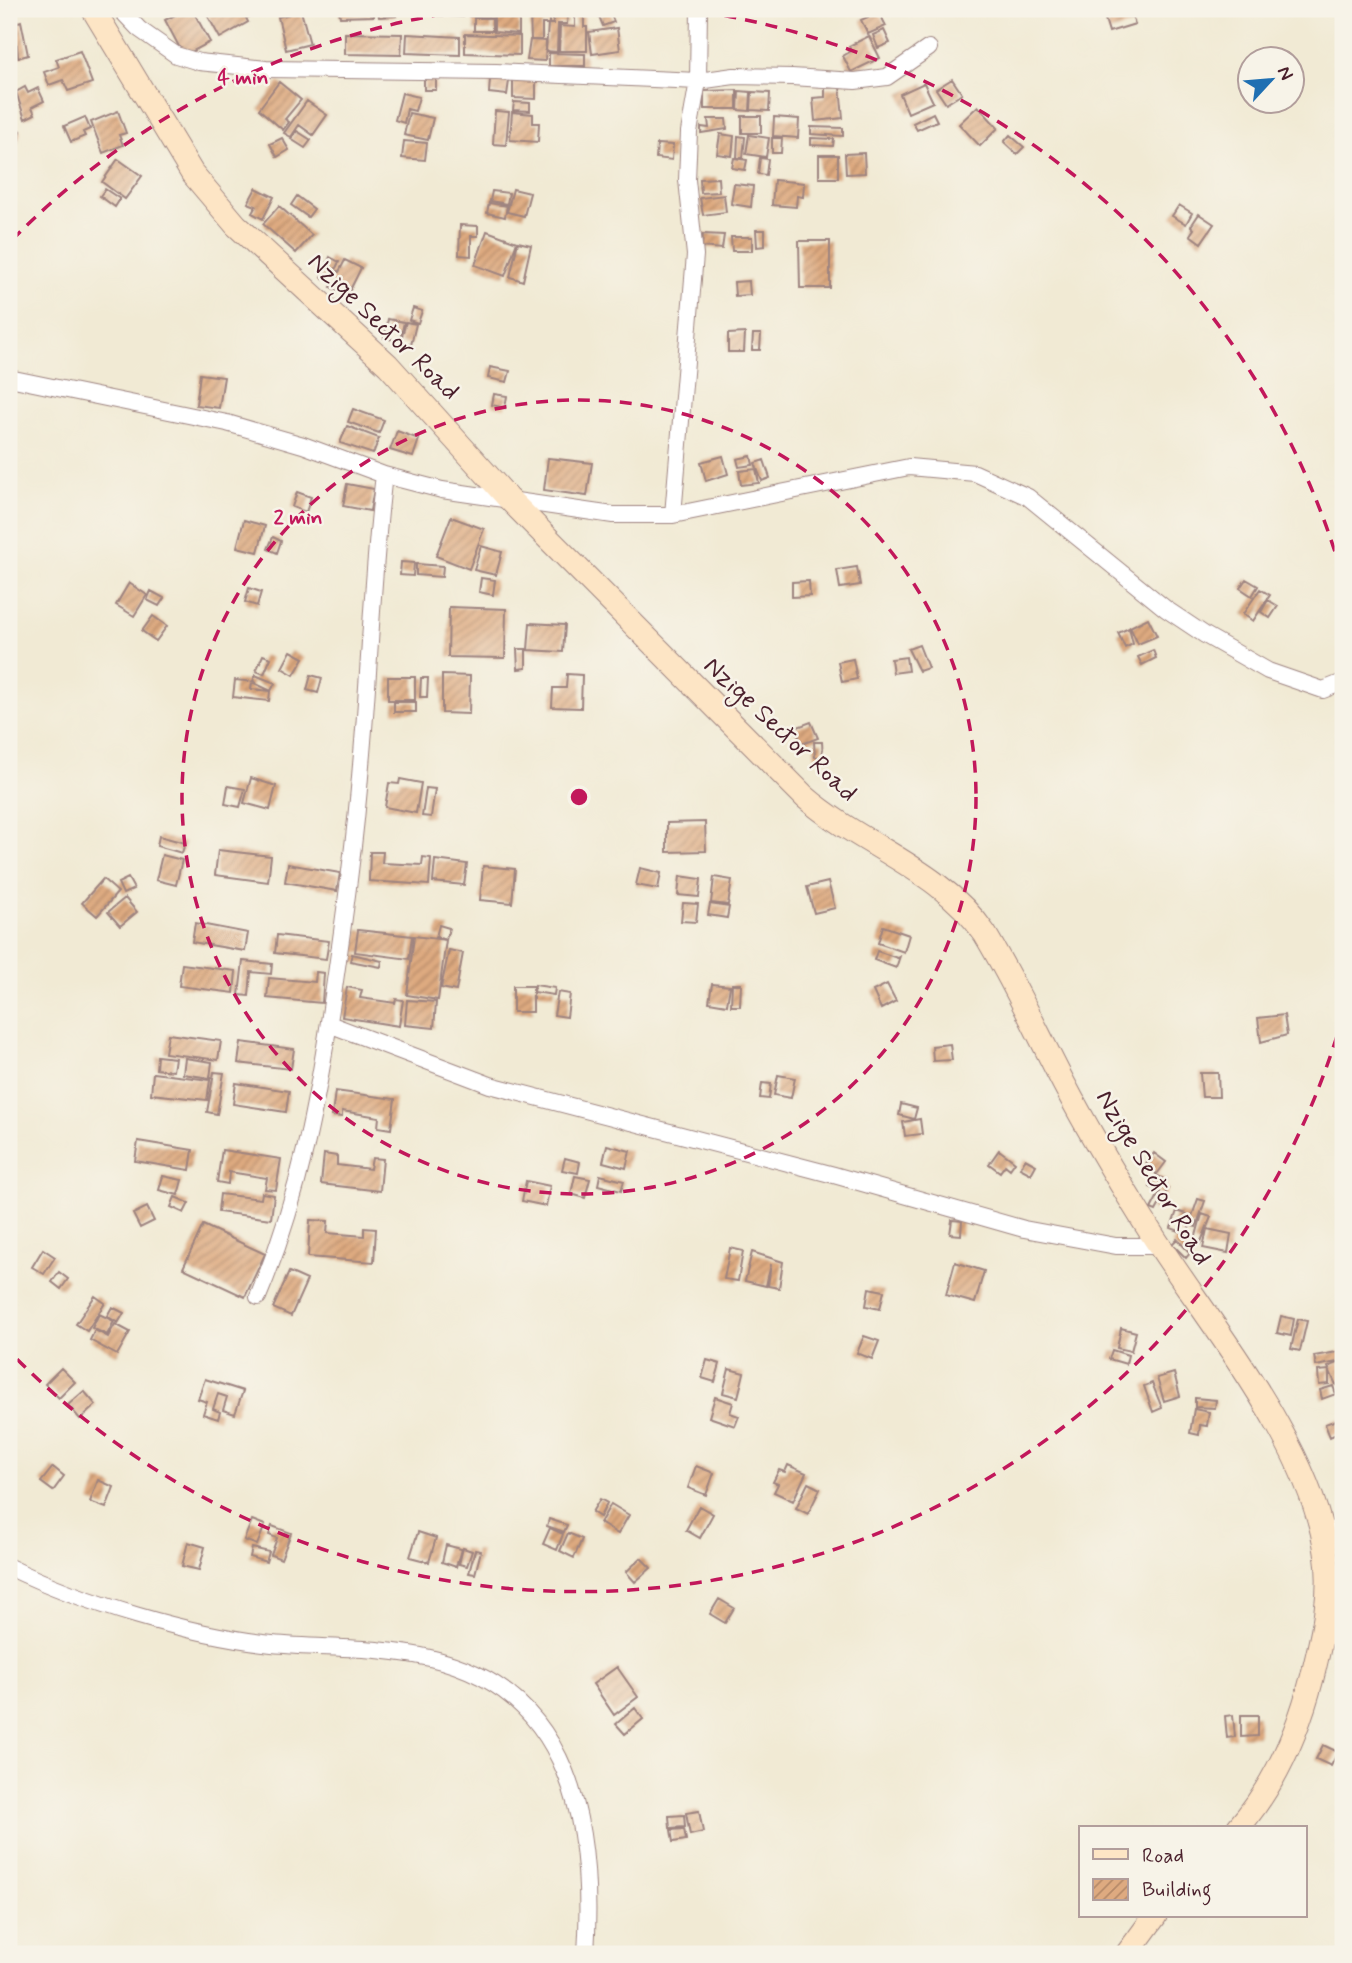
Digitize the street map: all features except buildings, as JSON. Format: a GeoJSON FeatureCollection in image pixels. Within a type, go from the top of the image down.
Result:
{"type":"FeatureCollection","features":[{"type":"Feature","properties":{"kind":"main road","name":"Nzige Sector Road"},"geometry":{"type":"LineString","coordinates":[[93,9],[173,143],[211,198],[236,225],[388,365],[508,498],[805,797],[838,824],[919,871],[962,905],[995,951],[1089,1132],[1159,1246],[1228,1347],[1289,1446],[1320,1527],[1326,1552],[1326,1609],[1307,1698],[1295,1732],[1269,1788],[1240,1826]]}},
{"type":"Feature","properties":{"kind":"main road"},"geometry":{"type":"LineString","coordinates":[[1127,1954],[1154,1918]]}},
{"type":"Feature","properties":{"kind":"street"},"geometry":{"type":"LineString","coordinates":[[120,9],[139,29],[176,55],[214,64],[292,70],[496,72],[698,81],[734,76],[876,80],[887,77],[929,48]]}},
{"type":"Feature","properties":{"kind":"street"},"geometry":{"type":"LineString","coordinates":[[673,515],[695,256],[687,180],[689,132],[698,81],[699,9]]}},
{"type":"Feature","properties":{"kind":"street"},"geometry":{"type":"LineString","coordinates":[[9,378],[92,393],[234,425],[303,445],[384,475],[475,497],[508,498],[557,509],[613,515],[673,515],[886,470],[924,467],[975,473],[1028,497],[1166,610],[1268,671],[1323,690],[1343,682]]}},
{"type":"Feature","properties":{"kind":"street"},"geometry":{"type":"LineString","coordinates":[[258,1297],[293,1204],[329,1024],[355,832],[372,588],[384,475]]}},
{"type":"Feature","properties":{"kind":"street"},"geometry":{"type":"LineString","coordinates":[[329,1024],[490,1085],[834,1175],[1024,1229],[1116,1246],[1159,1246]]}},
{"type":"Feature","properties":{"kind":"street"},"geometry":{"type":"LineString","coordinates":[[1320,1527],[1343,1533]]}},
{"type":"Feature","properties":{"kind":"street"},"geometry":{"type":"LineString","coordinates":[[9,1567],[75,1594],[176,1625],[271,1643],[353,1648],[428,1658],[460,1668],[493,1685],[514,1700],[544,1731],[566,1768],[577,1806],[586,1864],[589,1900],[586,1954]]}}]}
